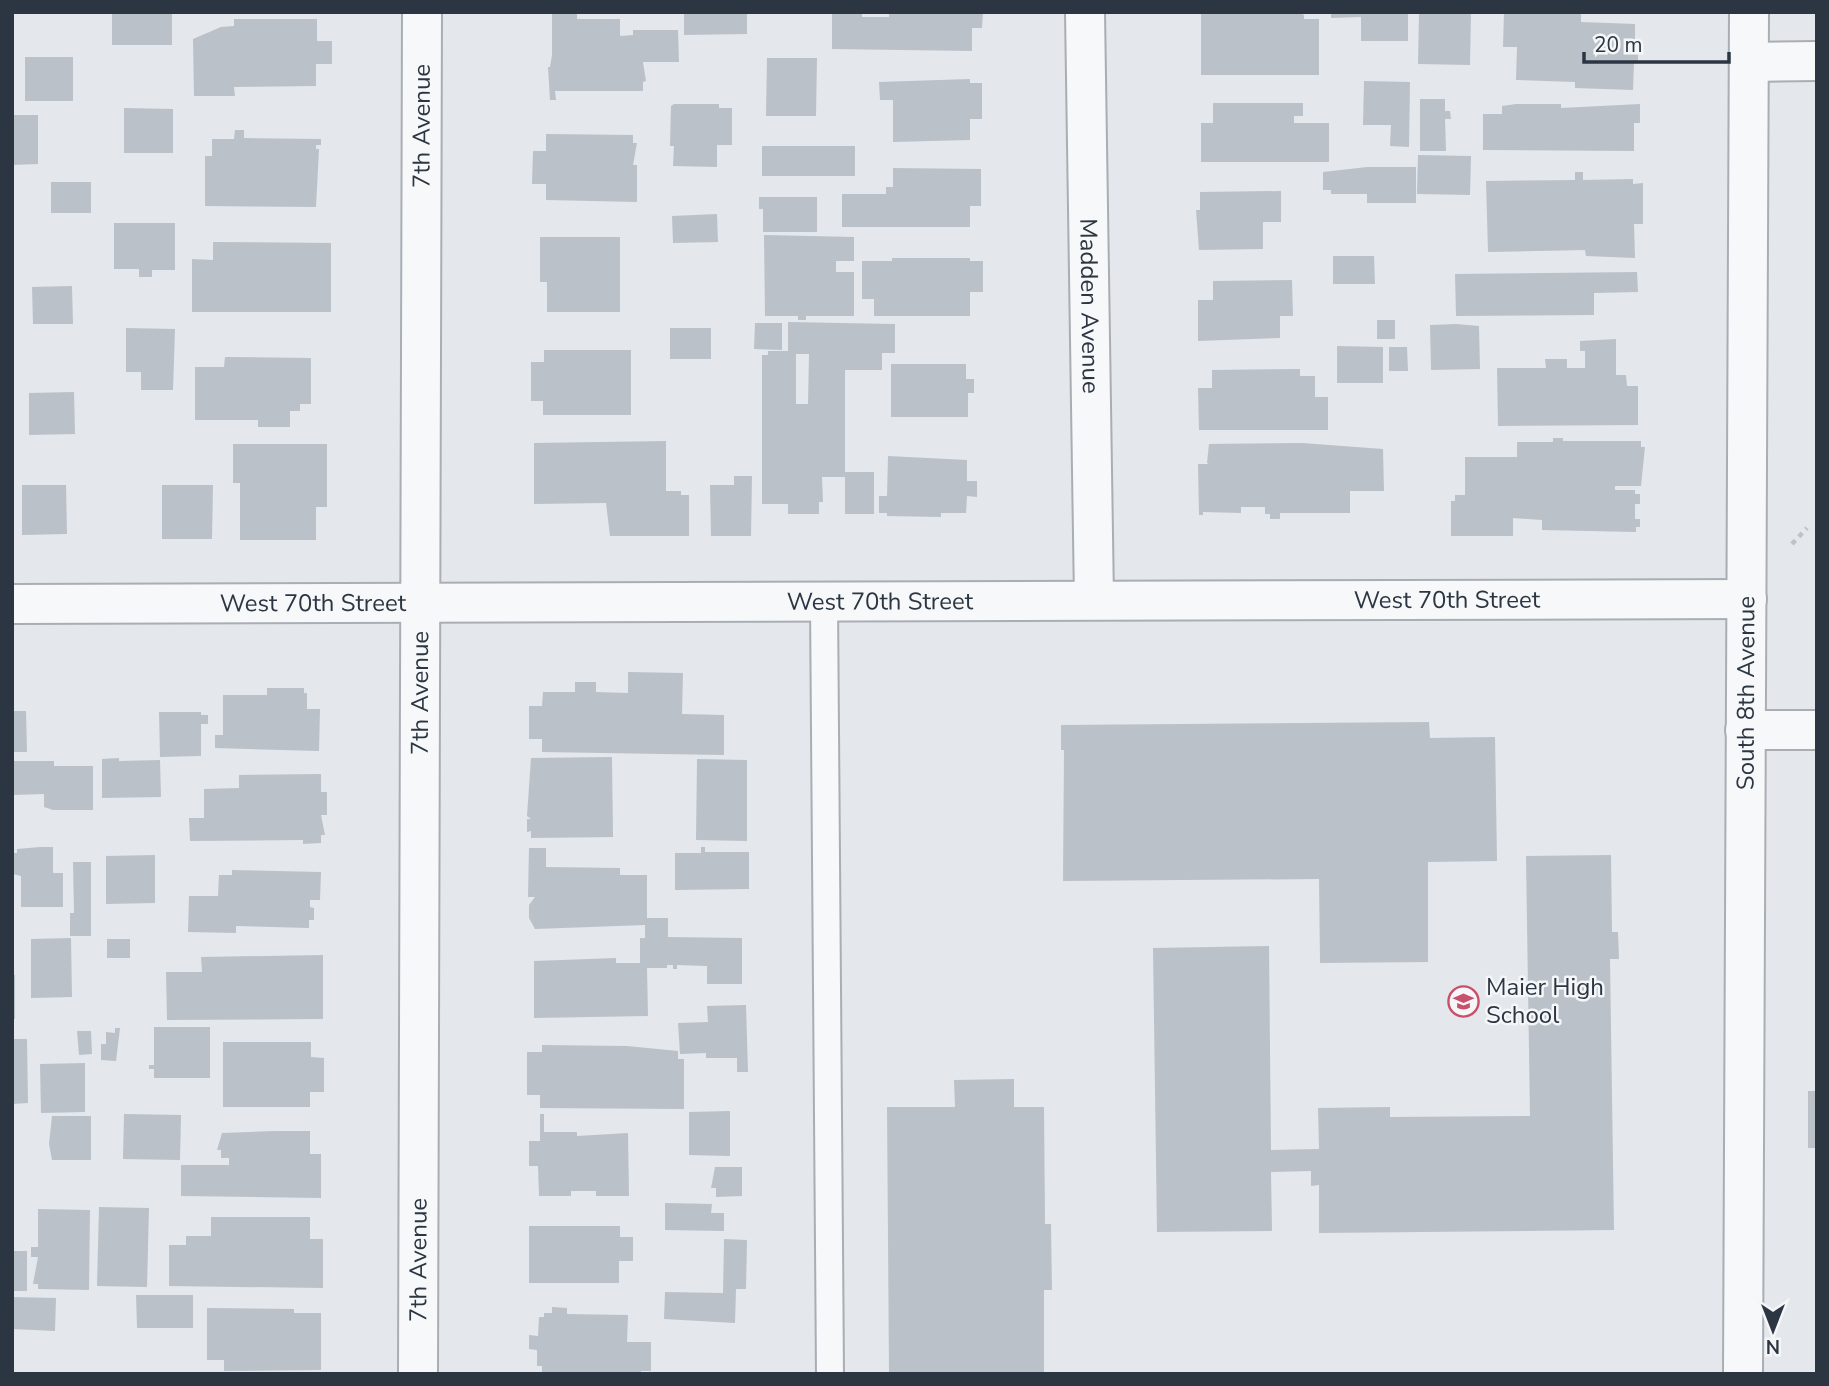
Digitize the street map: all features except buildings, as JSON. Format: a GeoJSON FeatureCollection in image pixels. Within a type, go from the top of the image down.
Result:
{"type":"FeatureCollection","features":[{"type":"Feature","properties":{"kind":"street","name":"7th Avenue"},"geometry":{"type":"LineString","coordinates":[[418,1374],[422,12]]}},
{"type":"Feature","properties":{"kind":"street","name":"Madden Avenue"},"geometry":{"type":"LineString","coordinates":[[1086,12],[1094,600]]}},
{"type":"Feature","properties":{"kind":"street","name":"South 8th Avenue"},"geometry":{"type":"LineString","coordinates":[[1743,1374],[1749,12]]}},
{"type":"Feature","properties":{"kind":"street"},"geometry":{"type":"LineString","coordinates":[[1749,62],[1817,61]]}},
{"type":"Feature","properties":{"kind":"street","name":"West 70th Street"},"geometry":{"type":"LineString","coordinates":[[12,604],[1747,600]]}},
{"type":"Feature","properties":{"kind":"street"},"geometry":{"type":"LineString","coordinates":[[1745,730],[1817,730]]}},
{"type":"Feature","properties":{"kind":"lane"},"geometry":{"type":"LineString","coordinates":[[824,601],[830,1374]]}},
{"type":"Feature","properties":{"kind":"path"},"geometry":{"type":"LineString","coordinates":[[1789,547],[1807,528]]}},
{"type":"Feature","properties":{"kind":"place","name":"Maier High School"},"geometry":{"type":"Point","coordinates":[1463,1001]}}]}
